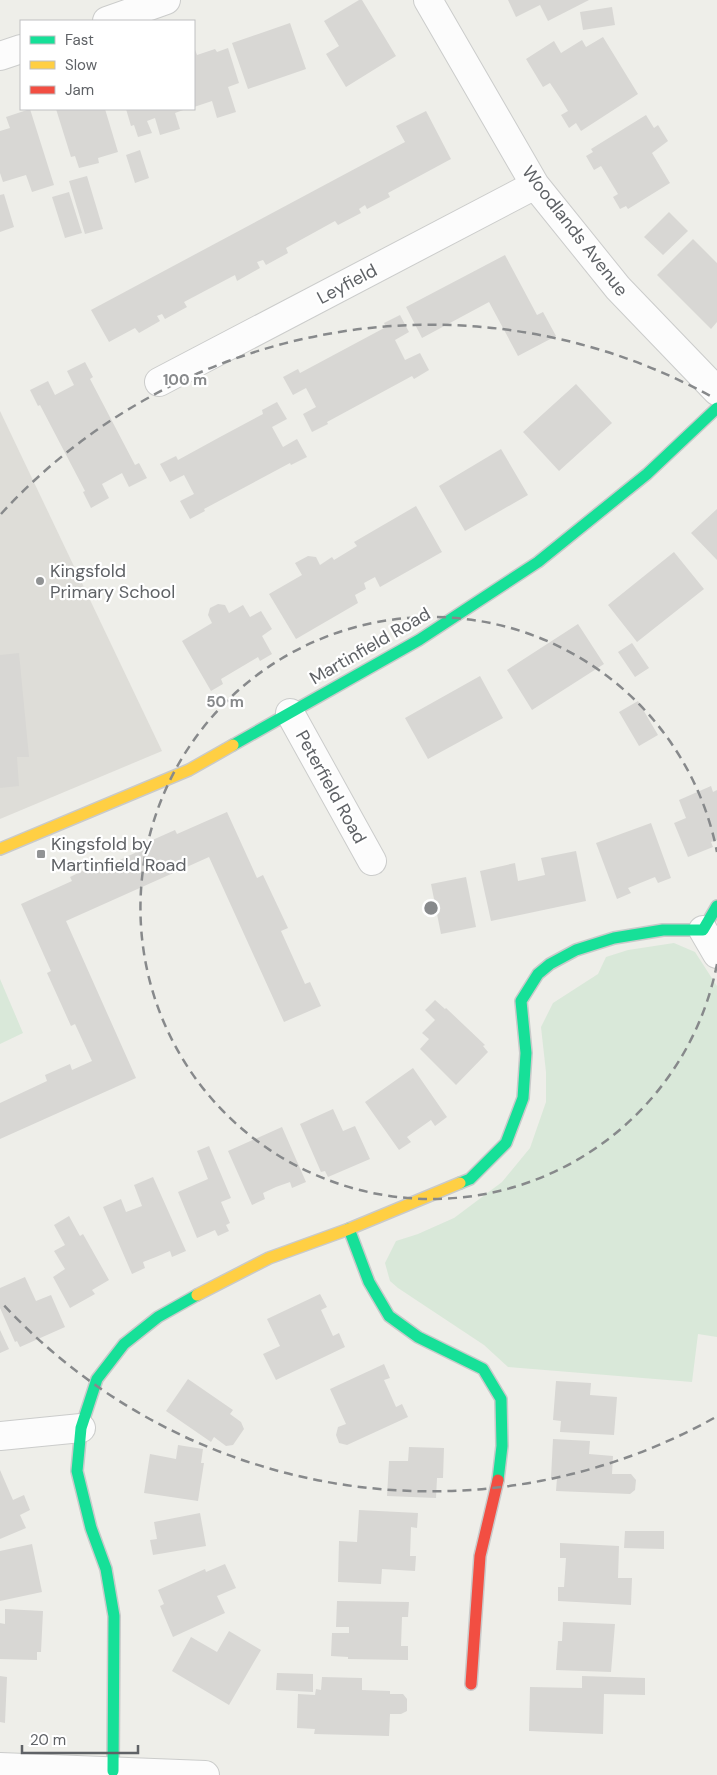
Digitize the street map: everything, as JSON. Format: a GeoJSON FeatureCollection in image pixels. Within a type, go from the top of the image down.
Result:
{"type":"FeatureCollection","features":[{"type":"Feature","properties":{"kind":"street"},"geometry":{"type":"LineString","coordinates":[[110,20],[166,0]]}},
{"type":"Feature","properties":{"kind":"street","name":"Woodlands Avenue"},"geometry":{"type":"LineString","coordinates":[[428,0],[535,185],[618,288],[717,391]]}},
{"type":"Feature","properties":{"kind":"street"},"geometry":{"type":"LineString","coordinates":[[0,56],[20,49]]}},
{"type":"Feature","properties":{"kind":"street","name":"Leyfield"},"geometry":{"type":"LineString","coordinates":[[159,382],[535,185]]}},
{"type":"Feature","properties":{"kind":"street","name":"Martinfield Road"},"geometry":{"type":"LineString","coordinates":[[0,849],[189,770],[419,640],[538,562],[647,474],[717,408]]}},
{"type":"Feature","properties":{"kind":"street","name":"Peterfield Road"},"geometry":{"type":"LineString","coordinates":[[290,713],[372,861]]}},
{"type":"Feature","properties":{"kind":"street"},"geometry":{"type":"LineString","coordinates":[[702,930],[717,906]]}},
{"type":"Feature","properties":{"kind":"street"},"geometry":{"type":"LineString","coordinates":[[113,1771],[114,1616],[106,1569],[91,1528],[77,1470],[81,1428],[97,1379],[124,1344],[158,1318],[216,1283],[269,1258],[349,1229],[470,1179],[506,1143],[523,1098],[526,1053],[521,1001],[538,974],[550,964],[576,950],[614,938],[662,930],[702,930]]}},
{"type":"Feature","properties":{"kind":"street"},"geometry":{"type":"LineString","coordinates":[[702,930],[717,954]]}},
{"type":"Feature","properties":{"kind":"street"},"geometry":{"type":"LineString","coordinates":[[349,1229],[369,1282],[389,1316],[418,1337],[483,1369],[502,1398],[502,1446],[499,1474],[480,1556],[471,1684]]}},
{"type":"Feature","properties":{"kind":"street"},"geometry":{"type":"LineString","coordinates":[[0,1436],[81,1428]]}},
{"type":"Feature","properties":{"kind":"street"},"geometry":{"type":"LineString","coordinates":[[0,1768],[205,1775]]}},
{"type":"Feature","properties":{"kind":"shaded area","name":"Kingsfold Primary School"},"geometry":{"type":"Polygon","coordinates":[[[0,411],[162,751],[0,819],[0,411]]]}},
{"type":"Feature","properties":{"kind":"green space"},"geometry":{"type":"Polygon","coordinates":[[[674,943],[695,952],[717,986],[717,1337],[698,1334],[692,1382],[508,1367],[484,1345],[398,1288],[390,1281],[385,1263],[396,1241],[418,1234],[454,1218],[502,1182],[530,1148],[546,1102],[546,1072],[541,1027],[553,1003],[598,974],[606,957],[628,950],[674,943]]]}},
{"type":"Feature","properties":{"kind":"green space"},"geometry":{"type":"Polygon","coordinates":[[[0,979],[23,1033],[0,1044],[0,979]]]}},
{"type":"Feature","properties":{"kind":"building"},"geometry":{"type":"Polygon","coordinates":[[[362,0],[396,56],[346,87],[326,54],[339,46],[324,21],[362,0]]]}},
{"type":"Feature","properties":{"kind":"building"},"geometry":{"type":"Polygon","coordinates":[[[508,0],[589,0],[548,21],[540,5],[516,17],[508,0]]]}},
{"type":"Feature","properties":{"kind":"building"},"geometry":{"type":"Polygon","coordinates":[[[612,7],[615,25],[583,30],[580,12],[612,7]]]}},
{"type":"Feature","properties":{"kind":"building"},"geometry":{"type":"Polygon","coordinates":[[[290,23],[306,69],[248,89],[232,43],[290,23]]]}},
{"type":"Feature","properties":{"kind":"building"},"geometry":{"type":"Polygon","coordinates":[[[603,37],[638,94],[581,131],[576,123],[569,128],[561,115],[568,111],[560,98],[550,83],[543,87],[526,59],[554,41],[561,53],[582,40],[586,47],[603,37]]]}},
{"type":"Feature","properties":{"kind":"building"},"geometry":{"type":"Polygon","coordinates":[[[228,48],[239,83],[228,87],[236,112],[217,118],[212,101],[195,107],[195,50],[197,55],[215,49],[217,52],[228,48]]]}},
{"type":"Feature","properties":{"kind":"building"},"geometry":{"type":"Polygon","coordinates":[[[30,110],[54,185],[32,192],[26,175],[3,182],[0,173],[0,131],[10,128],[6,117],[30,110]]]}},
{"type":"Feature","properties":{"kind":"building"},"geometry":{"type":"Polygon","coordinates":[[[56,110],[105,110],[118,152],[98,158],[99,163],[79,168],[75,156],[71,157],[56,110]]]}},
{"type":"Feature","properties":{"kind":"building"},"geometry":{"type":"Polygon","coordinates":[[[126,110],[183,110],[175,113],[180,129],[160,135],[155,118],[147,121],[152,133],[138,137],[134,125],[131,126],[126,110]]]}},
{"type":"Feature","properties":{"kind":"building"},"geometry":{"type":"Polygon","coordinates":[[[426,111],[451,159],[388,193],[390,197],[367,209],[365,205],[359,209],[361,213],[338,225],[335,221],[286,248],[288,253],[266,265],[263,260],[257,262],[260,268],[237,281],[235,275],[184,302],[187,307],[165,319],[162,314],[157,316],[160,321],[139,333],[135,328],[109,342],[91,310],[405,142],[396,126],[426,111]]]}},
{"type":"Feature","properties":{"kind":"building"},"geometry":{"type":"Polygon","coordinates":[[[646,115],[654,128],[658,125],[668,141],[652,153],[670,183],[628,209],[626,206],[620,209],[613,197],[618,194],[601,166],[594,170],[586,156],[593,152],[591,149],[646,115]]]}},
{"type":"Feature","properties":{"kind":"building"},"geometry":{"type":"Polygon","coordinates":[[[140,150],[149,178],[135,183],[126,155],[140,150]]]}},
{"type":"Feature","properties":{"kind":"building"},"geometry":{"type":"Polygon","coordinates":[[[87,176],[103,229],[85,234],[69,181],[87,176]]]}},
{"type":"Feature","properties":{"kind":"building"},"geometry":{"type":"Polygon","coordinates":[[[69,192],[82,233],[65,238],[52,197],[69,192]]]}},
{"type":"Feature","properties":{"kind":"building"},"geometry":{"type":"Polygon","coordinates":[[[4,194],[14,227],[0,232],[0,195],[4,194]]]}},
{"type":"Feature","properties":{"kind":"building"},"geometry":{"type":"Polygon","coordinates":[[[669,212],[688,231],[663,255],[644,237],[669,212]]]}},
{"type":"Feature","properties":{"kind":"building"},"geometry":{"type":"Polygon","coordinates":[[[693,239],[717,263],[717,322],[711,329],[657,275],[693,239]]]}},
{"type":"Feature","properties":{"kind":"building"},"geometry":{"type":"Polygon","coordinates":[[[505,255],[537,315],[543,312],[556,336],[518,356],[489,302],[422,338],[406,307],[505,255]]]}},
{"type":"Feature","properties":{"kind":"building"},"geometry":{"type":"Polygon","coordinates":[[[400,315],[409,332],[395,340],[405,360],[420,353],[429,370],[414,379],[412,376],[312,432],[303,414],[316,407],[306,388],[293,395],[283,377],[298,369],[300,373],[386,327],[384,323],[400,315]]]}},
{"type":"Feature","properties":{"kind":"building"},"geometry":{"type":"Polygon","coordinates":[[[85,362],[93,377],[90,379],[135,465],[139,463],[147,478],[129,487],[122,473],[102,484],[109,498],[91,508],[83,492],[85,491],[40,405],[38,406],[30,390],[48,381],[55,395],[74,385],[67,371],[85,362]]]}},
{"type":"Feature","properties":{"kind":"building"},"geometry":{"type":"Polygon","coordinates":[[[576,384],[612,423],[559,471],[523,432],[576,384]]]}},
{"type":"Feature","properties":{"kind":"building"},"geometry":{"type":"Polygon","coordinates":[[[277,402],[287,419],[272,427],[283,447],[297,439],[307,457],[291,465],[290,463],[204,509],[205,511],[190,519],[180,501],[194,494],[184,475],[170,482],[160,464],[176,456],[178,460],[263,414],[262,410],[277,402]]]}},
{"type":"Feature","properties":{"kind":"building"},"geometry":{"type":"Polygon","coordinates":[[[501,449],[528,495],[465,531],[439,486],[501,449]]]}},
{"type":"Feature","properties":{"kind":"building"},"geometry":{"type":"Polygon","coordinates":[[[416,506],[442,552],[380,587],[375,577],[364,583],[366,589],[355,595],[358,603],[296,639],[269,594],[302,575],[295,563],[308,556],[316,557],[320,565],[332,557],[334,560],[357,546],[354,542],[416,506]]]}},
{"type":"Feature","properties":{"kind":"building"},"geometry":{"type":"Polygon","coordinates":[[[717,509],[717,560],[691,533],[717,509]]]}},
{"type":"Feature","properties":{"kind":"building"},"geometry":{"type":"Polygon","coordinates":[[[674,552],[704,589],[637,642],[608,605],[674,552]]]}},
{"type":"Feature","properties":{"kind":"building"},"geometry":{"type":"Polygon","coordinates":[[[218,604],[225,605],[229,613],[243,605],[250,617],[261,611],[272,629],[262,636],[272,654],[260,661],[258,657],[221,679],[223,684],[211,691],[182,641],[212,623],[208,615],[210,608],[218,604]]]}},
{"type":"Feature","properties":{"kind":"building"},"geometry":{"type":"Polygon","coordinates":[[[578,624],[604,664],[532,710],[507,670],[578,624]]]}},
{"type":"Feature","properties":{"kind":"building"},"geometry":{"type":"Polygon","coordinates":[[[632,643],[649,668],[635,677],[618,652],[632,643]]]}},
{"type":"Feature","properties":{"kind":"building"},"geometry":{"type":"Polygon","coordinates":[[[19,653],[29,757],[17,757],[19,786],[0,788],[0,655],[19,653]]]}},
{"type":"Feature","properties":{"kind":"building"},"geometry":{"type":"Polygon","coordinates":[[[480,676],[503,718],[428,759],[405,718],[480,676]]]}},
{"type":"Feature","properties":{"kind":"building"},"geometry":{"type":"Polygon","coordinates":[[[638,701],[658,735],[639,746],[619,712],[638,701]]]}},
{"type":"Feature","properties":{"kind":"building"},"geometry":{"type":"Polygon","coordinates":[[[711,786],[713,792],[717,790],[717,840],[711,842],[713,847],[688,857],[674,823],[686,818],[679,800],[711,786]]]}},
{"type":"Feature","properties":{"kind":"building"},"geometry":{"type":"Polygon","coordinates":[[[227,812],[257,878],[263,875],[288,928],[281,931],[305,984],[310,982],[321,1006],[284,1022],[209,857],[66,921],[136,1078],[0,1139],[0,1103],[47,1081],[45,1075],[70,1064],[72,1070],[92,1061],[75,1024],[71,1026],[47,973],[51,971],[21,904],[72,881],[70,877],[95,865],[98,870],[150,846],[148,842],[175,830],[177,834],[227,812]]]}},
{"type":"Feature","properties":{"kind":"building"},"geometry":{"type":"Polygon","coordinates":[[[651,823],[671,878],[658,883],[655,877],[628,888],[631,893],[617,899],[596,843],[651,823]]]}},
{"type":"Feature","properties":{"kind":"building"},"geometry":{"type":"Polygon","coordinates":[[[576,851],[586,901],[491,921],[480,871],[515,863],[518,881],[545,875],[541,858],[576,851]]]}},
{"type":"Feature","properties":{"kind":"building"},"geometry":{"type":"Polygon","coordinates":[[[466,877],[476,927],[441,934],[431,884],[466,877]]]}},
{"type":"Feature","properties":{"kind":"building"},"geometry":{"type":"Polygon","coordinates":[[[435,1000],[485,1045],[483,1046],[488,1052],[456,1085],[420,1049],[429,1039],[422,1033],[435,1020],[425,1010],[435,1000]]]}},
{"type":"Feature","properties":{"kind":"building"},"geometry":{"type":"Polygon","coordinates":[[[413,1068],[447,1117],[435,1126],[431,1120],[407,1137],[411,1142],[399,1150],[365,1102],[413,1068]]]}},
{"type":"Feature","properties":{"kind":"building"},"geometry":{"type":"Polygon","coordinates":[[[333,1109],[343,1131],[355,1126],[370,1159],[328,1177],[325,1171],[321,1172],[300,1124],[333,1109]]]}},
{"type":"Feature","properties":{"kind":"building"},"geometry":{"type":"Polygon","coordinates":[[[282,1127],[306,1182],[292,1188],[290,1182],[276,1187],[263,1193],[265,1199],[252,1205],[228,1151],[282,1127]]]}},
{"type":"Feature","properties":{"kind":"building"},"geometry":{"type":"Polygon","coordinates":[[[209,1146],[231,1198],[221,1202],[230,1223],[226,1225],[229,1231],[218,1236],[215,1230],[197,1238],[178,1192],[208,1179],[197,1151],[209,1146]]]}},
{"type":"Feature","properties":{"kind":"building"},"geometry":{"type":"Polygon","coordinates":[[[153,1177],[186,1251],[172,1257],[170,1251],[143,1262],[145,1268],[132,1274],[103,1207],[121,1199],[126,1212],[142,1206],[134,1185],[153,1177]]]}},
{"type":"Feature","properties":{"kind":"building"},"geometry":{"type":"Polygon","coordinates":[[[69,1216],[80,1236],[83,1234],[109,1280],[92,1290],[95,1294],[70,1308],[53,1277],[65,1269],[54,1251],[65,1245],[54,1225],[69,1216]]]}},
{"type":"Feature","properties":{"kind":"building"},"geometry":{"type":"Polygon","coordinates":[[[25,1277],[36,1301],[51,1295],[65,1327],[20,1347],[17,1341],[15,1342],[0,1308],[0,1288],[25,1277]]]}},
{"type":"Feature","properties":{"kind":"building"},"geometry":{"type":"Polygon","coordinates":[[[320,1294],[327,1307],[321,1310],[333,1336],[339,1333],[345,1347],[276,1380],[263,1354],[280,1346],[267,1319],[320,1294]]]}},
{"type":"Feature","properties":{"kind":"building"},"geometry":{"type":"Polygon","coordinates":[[[0,1330],[9,1349],[0,1353],[0,1330]]]}},
{"type":"Feature","properties":{"kind":"building"},"geometry":{"type":"Polygon","coordinates":[[[384,1364],[390,1378],[384,1380],[396,1407],[402,1404],[408,1417],[347,1445],[339,1443],[336,1435],[338,1427],[346,1424],[330,1389],[384,1364]]]}},
{"type":"Feature","properties":{"kind":"building"},"geometry":{"type":"Polygon","coordinates":[[[188,1379],[233,1410],[230,1414],[241,1422],[244,1429],[233,1445],[226,1446],[214,1437],[211,1442],[166,1411],[188,1379]]]}},
{"type":"Feature","properties":{"kind":"building"},"geometry":{"type":"Polygon","coordinates":[[[556,1381],[591,1383],[590,1395],[617,1397],[614,1435],[560,1432],[561,1421],[553,1420],[556,1381]]]}},
{"type":"Feature","properties":{"kind":"building"},"geometry":{"type":"Polygon","coordinates":[[[553,1439],[590,1441],[589,1454],[613,1456],[612,1474],[631,1474],[636,1480],[635,1490],[630,1494],[556,1491],[557,1478],[551,1478],[553,1439]]]}},
{"type":"Feature","properties":{"kind":"building"},"geometry":{"type":"Polygon","coordinates":[[[178,1445],[203,1449],[201,1463],[204,1463],[198,1501],[144,1493],[150,1454],[176,1459],[178,1445]]]}},
{"type":"Feature","properties":{"kind":"building"},"geometry":{"type":"Polygon","coordinates":[[[409,1447],[444,1448],[443,1478],[437,1478],[436,1498],[387,1496],[389,1461],[408,1461],[409,1447]]]}},
{"type":"Feature","properties":{"kind":"building"},"geometry":{"type":"Polygon","coordinates":[[[0,1470],[13,1500],[24,1495],[30,1510],[20,1515],[26,1528],[0,1539],[0,1470]]]}},
{"type":"Feature","properties":{"kind":"building"},"geometry":{"type":"Polygon","coordinates":[[[359,1510],[418,1513],[417,1528],[411,1527],[410,1556],[416,1556],[415,1571],[382,1569],[381,1584],[338,1582],[339,1541],[357,1542],[359,1510]]]}},
{"type":"Feature","properties":{"kind":"building"},"geometry":{"type":"Polygon","coordinates":[[[200,1513],[206,1546],[153,1555],[150,1540],[157,1539],[154,1522],[200,1513]]]}},
{"type":"Feature","properties":{"kind":"building"},"geometry":{"type":"Polygon","coordinates":[[[625,1531],[664,1531],[664,1549],[624,1548],[625,1531]]]}},
{"type":"Feature","properties":{"kind":"building"},"geometry":{"type":"Polygon","coordinates":[[[560,1543],[619,1546],[618,1578],[632,1578],[631,1605],[558,1601],[558,1587],[564,1587],[566,1558],[560,1558],[560,1543]]]}},
{"type":"Feature","properties":{"kind":"building"},"geometry":{"type":"Polygon","coordinates":[[[32,1544],[42,1592],[0,1601],[0,1551],[32,1544]]]}},
{"type":"Feature","properties":{"kind":"building"},"geometry":{"type":"Polygon","coordinates":[[[225,1564],[236,1588],[217,1596],[225,1613],[173,1637],[160,1606],[164,1604],[158,1590],[205,1569],[206,1572],[225,1564]]]}},
{"type":"Feature","properties":{"kind":"building"},"geometry":{"type":"Polygon","coordinates":[[[337,1601],[409,1602],[408,1617],[402,1617],[401,1646],[408,1646],[408,1660],[348,1659],[348,1657],[331,1656],[332,1633],[349,1633],[349,1627],[336,1627],[337,1601]]]}},
{"type":"Feature","properties":{"kind":"building"},"geometry":{"type":"Polygon","coordinates":[[[5,1609],[43,1611],[41,1652],[37,1652],[37,1660],[0,1659],[0,1623],[5,1624],[5,1609]]]}},
{"type":"Feature","properties":{"kind":"building"},"geometry":{"type":"Polygon","coordinates":[[[563,1622],[615,1624],[611,1672],[556,1670],[558,1641],[562,1641],[563,1622]]]}},
{"type":"Feature","properties":{"kind":"building"},"geometry":{"type":"Polygon","coordinates":[[[229,1631],[261,1650],[229,1705],[172,1671],[191,1637],[217,1652],[229,1631]]]}},
{"type":"Feature","properties":{"kind":"building"},"geometry":{"type":"Polygon","coordinates":[[[277,1673],[313,1674],[313,1692],[276,1690],[277,1673]]]}},
{"type":"Feature","properties":{"kind":"building"},"geometry":{"type":"Polygon","coordinates":[[[0,1676],[7,1677],[5,1723],[0,1722],[0,1676]]]}},
{"type":"Feature","properties":{"kind":"building"},"geometry":{"type":"Polygon","coordinates":[[[582,1676],[645,1678],[645,1695],[604,1694],[603,1734],[529,1731],[530,1687],[582,1688],[582,1676]]]}},
{"type":"Feature","properties":{"kind":"building"},"geometry":{"type":"Polygon","coordinates":[[[322,1677],[362,1678],[362,1690],[390,1691],[390,1694],[403,1694],[407,1699],[407,1711],[401,1714],[390,1714],[389,1736],[314,1734],[315,1729],[297,1728],[298,1694],[315,1695],[316,1689],[321,1690],[322,1677]]]}},
{"type":"Feature","properties":{"kind":"traffic: fast"},"geometry":{"type":"LineString","coordinates":[[233,745],[419,640],[538,562],[647,474],[717,408]]}},
{"type":"Feature","properties":{"kind":"traffic: fast"},"geometry":{"type":"LineString","coordinates":[[460,1183],[470,1179],[506,1143],[523,1098],[526,1053],[521,1001],[538,974],[550,964],[576,950],[614,938],[663,930],[703,930],[717,906]]}},
{"type":"Feature","properties":{"kind":"traffic: fast"},"geometry":{"type":"LineString","coordinates":[[349,1229],[369,1282],[389,1316],[418,1337],[483,1369],[501,1399],[502,1446],[498,1480]]}},
{"type":"Feature","properties":{"kind":"traffic: fast"},"geometry":{"type":"LineString","coordinates":[[113,1771],[114,1616],[106,1569],[91,1528],[77,1471],[81,1428],[97,1379],[124,1344],[158,1317],[197,1295]]}},
{"type":"Feature","properties":{"kind":"traffic: slow"},"geometry":{"type":"LineString","coordinates":[[0,849],[189,770],[233,745]]}},
{"type":"Feature","properties":{"kind":"traffic: slow"},"geometry":{"type":"LineString","coordinates":[[197,1295],[269,1258],[349,1229],[460,1183]]}},
{"type":"Feature","properties":{"kind":"traffic: jam"},"geometry":{"type":"LineString","coordinates":[[471,1684],[480,1556],[498,1480]]}},
{"type":"Feature","properties":{"kind":"place","name":"Kingsfold Primary School"},"geometry":{"type":"Point","coordinates":[40,581]}},
{"type":"Feature","properties":{"kind":"place","name":"Kingsfold by Martinfield Road"},"geometry":{"type":"Point","coordinates":[41,854]}}]}
